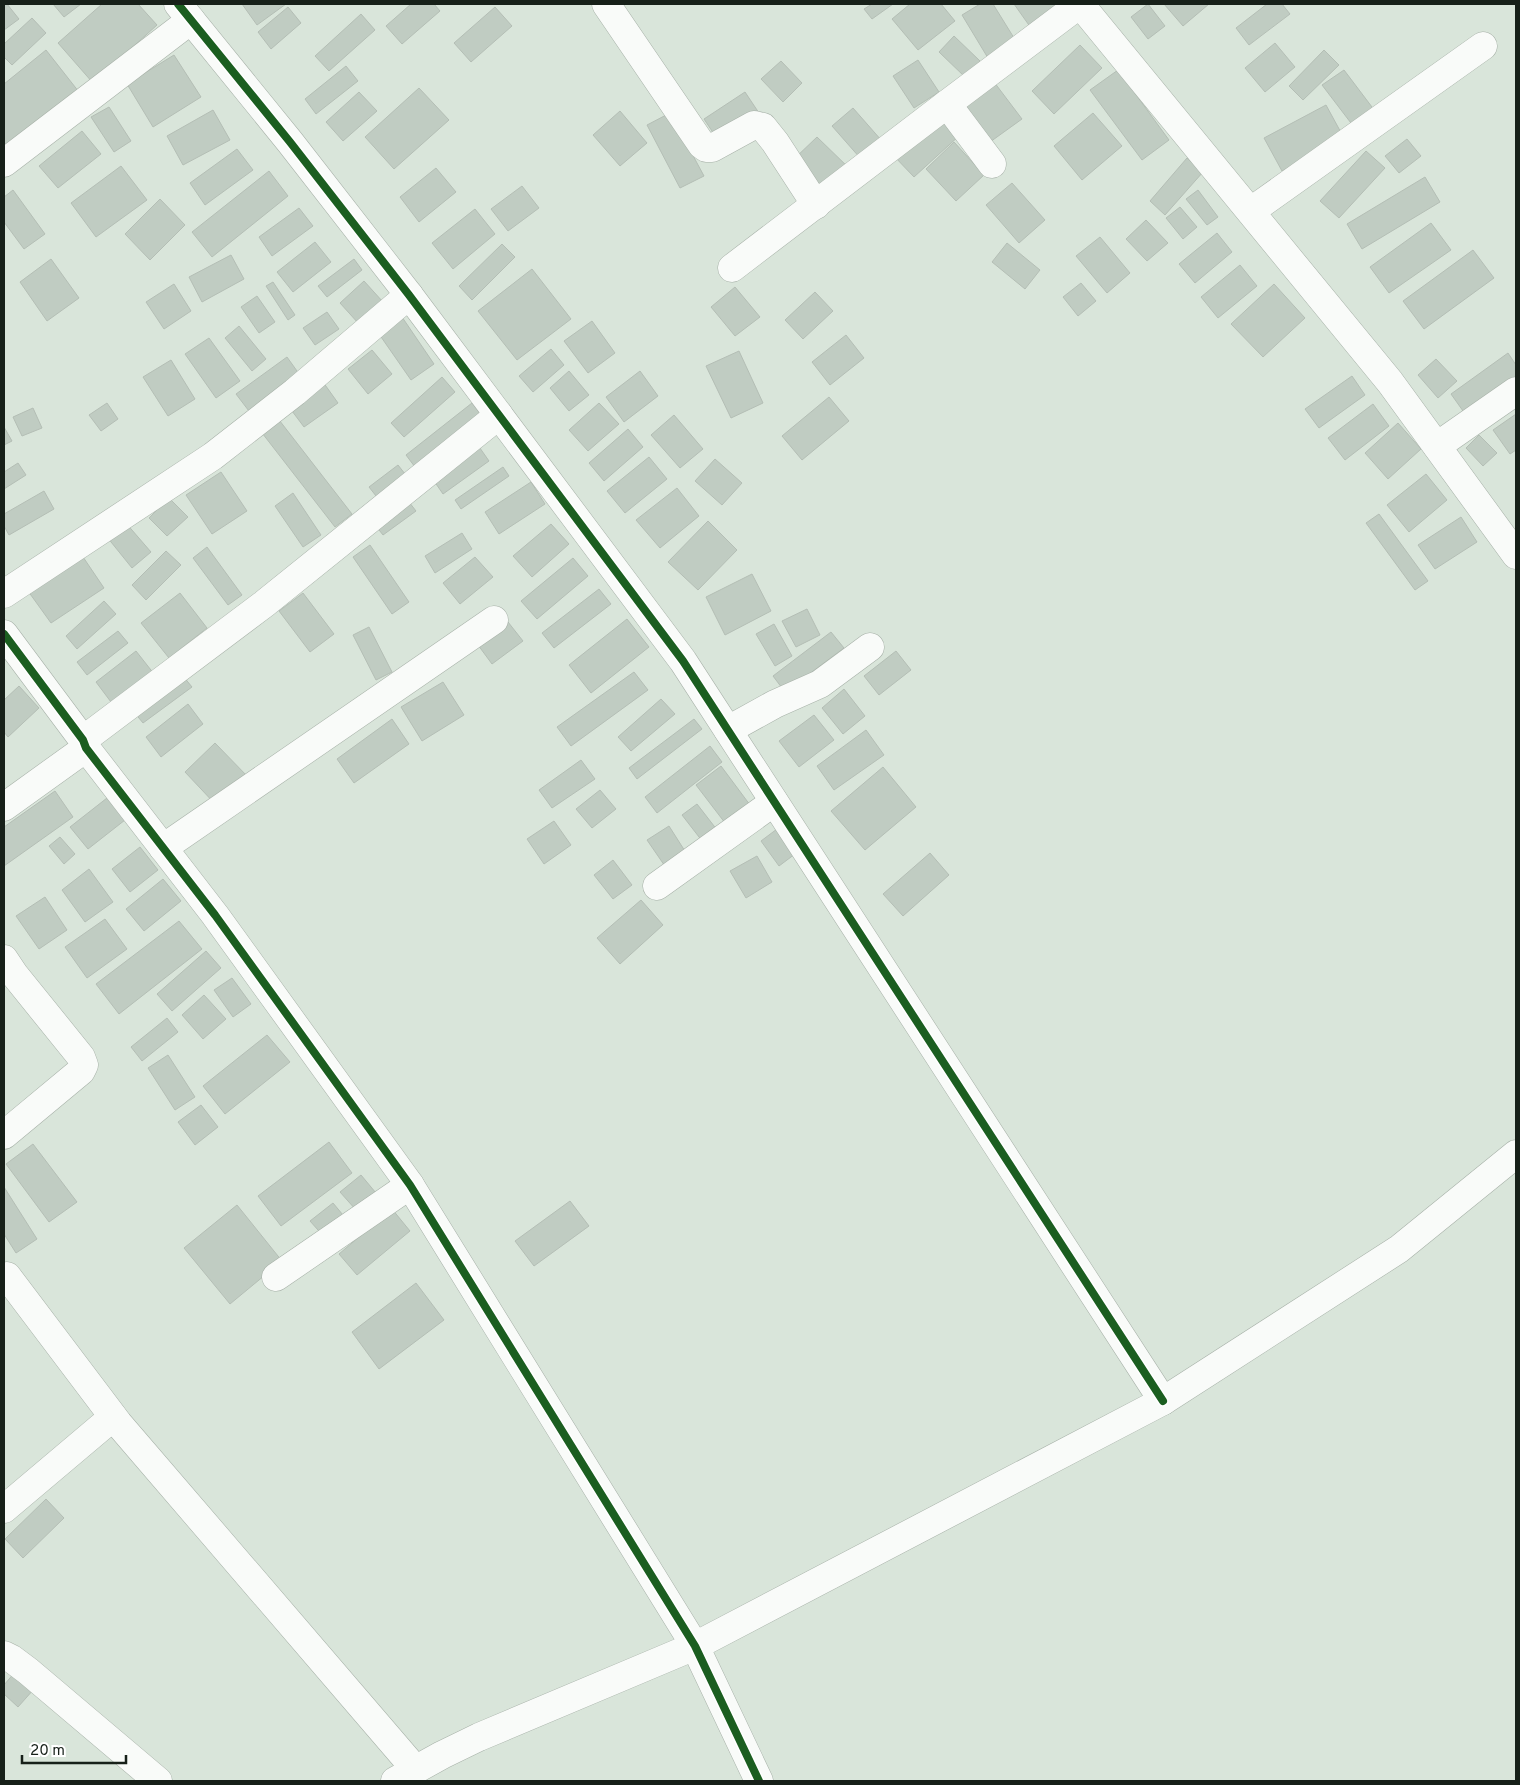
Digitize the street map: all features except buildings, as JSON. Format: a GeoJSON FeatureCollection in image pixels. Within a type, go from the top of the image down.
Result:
{"type":"FeatureCollection","features":[{"type":"Feature","properties":{"kind":"street"},"geometry":{"type":"LineString","coordinates":[[606,4],[702,145],[706,148],[712,148],[754,125],[763,127],[816,204]]}},
{"type":"Feature","properties":{"kind":"street"},"geometry":{"type":"LineString","coordinates":[[732,268],[1080,4],[1251,210],[1390,382],[1516,555]]}},
{"type":"Feature","properties":{"kind":"street"},"geometry":{"type":"LineString","coordinates":[[4,163],[184,12],[290,142],[409,295],[683,661],[1163,1401]]}},
{"type":"Feature","properties":{"kind":"street"},"geometry":{"type":"LineString","coordinates":[[1251,210],[1483,46]]}},
{"type":"Feature","properties":{"kind":"street"},"geometry":{"type":"LineString","coordinates":[[947,104],[992,164]]}},
{"type":"Feature","properties":{"kind":"street"},"geometry":{"type":"LineString","coordinates":[[4,594],[213,456],[295,392],[409,295]]}},
{"type":"Feature","properties":{"kind":"street"},"geometry":{"type":"LineString","coordinates":[[1437,446],[1516,391]]}},
{"type":"Feature","properties":{"kind":"street"},"geometry":{"type":"LineString","coordinates":[[4,807],[264,604],[500,415]]}},
{"type":"Feature","properties":{"kind":"street"},"geometry":{"type":"LineString","coordinates":[[163,848],[494,620]]}},
{"type":"Feature","properties":{"kind":"street"},"geometry":{"type":"LineString","coordinates":[[4,634],[215,915],[410,1185],[695,1646],[759,1781]]}},
{"type":"Feature","properties":{"kind":"street"},"geometry":{"type":"LineString","coordinates":[[728,730],[775,704],[820,684],[870,647]]}},
{"type":"Feature","properties":{"kind":"street"},"geometry":{"type":"LineString","coordinates":[[658,886],[774,802]]}},
{"type":"Feature","properties":{"kind":"street"},"geometry":{"type":"LineString","coordinates":[[4,959],[14,974],[82,1057],[84,1065],[81,1071],[4,1135]]}},
{"type":"Feature","properties":{"kind":"street"},"geometry":{"type":"LineString","coordinates":[[7,1276],[113,1417],[406,1775],[479,1737],[695,1646],[1163,1401],[1399,1250],[1516,1154]]}},
{"type":"Feature","properties":{"kind":"street"},"geometry":{"type":"LineString","coordinates":[[276,1277],[410,1185]]}},
{"type":"Feature","properties":{"kind":"street"},"geometry":{"type":"LineString","coordinates":[[4,1509],[113,1417]]}},
{"type":"Feature","properties":{"kind":"street"},"geometry":{"type":"LineString","coordinates":[[4,1655],[28,1671],[158,1781]]}},
{"type":"Feature","properties":{"kind":"cycle path"},"geometry":{"type":"LineString","coordinates":[[178,4],[290,142],[409,295],[683,661],[1163,1401]]}},
{"type":"Feature","properties":{"kind":"cycle path"},"geometry":{"type":"LineString","coordinates":[[4,634],[83,740],[86,748],[215,915],[410,1185],[695,1646],[759,1781]]}}]}
